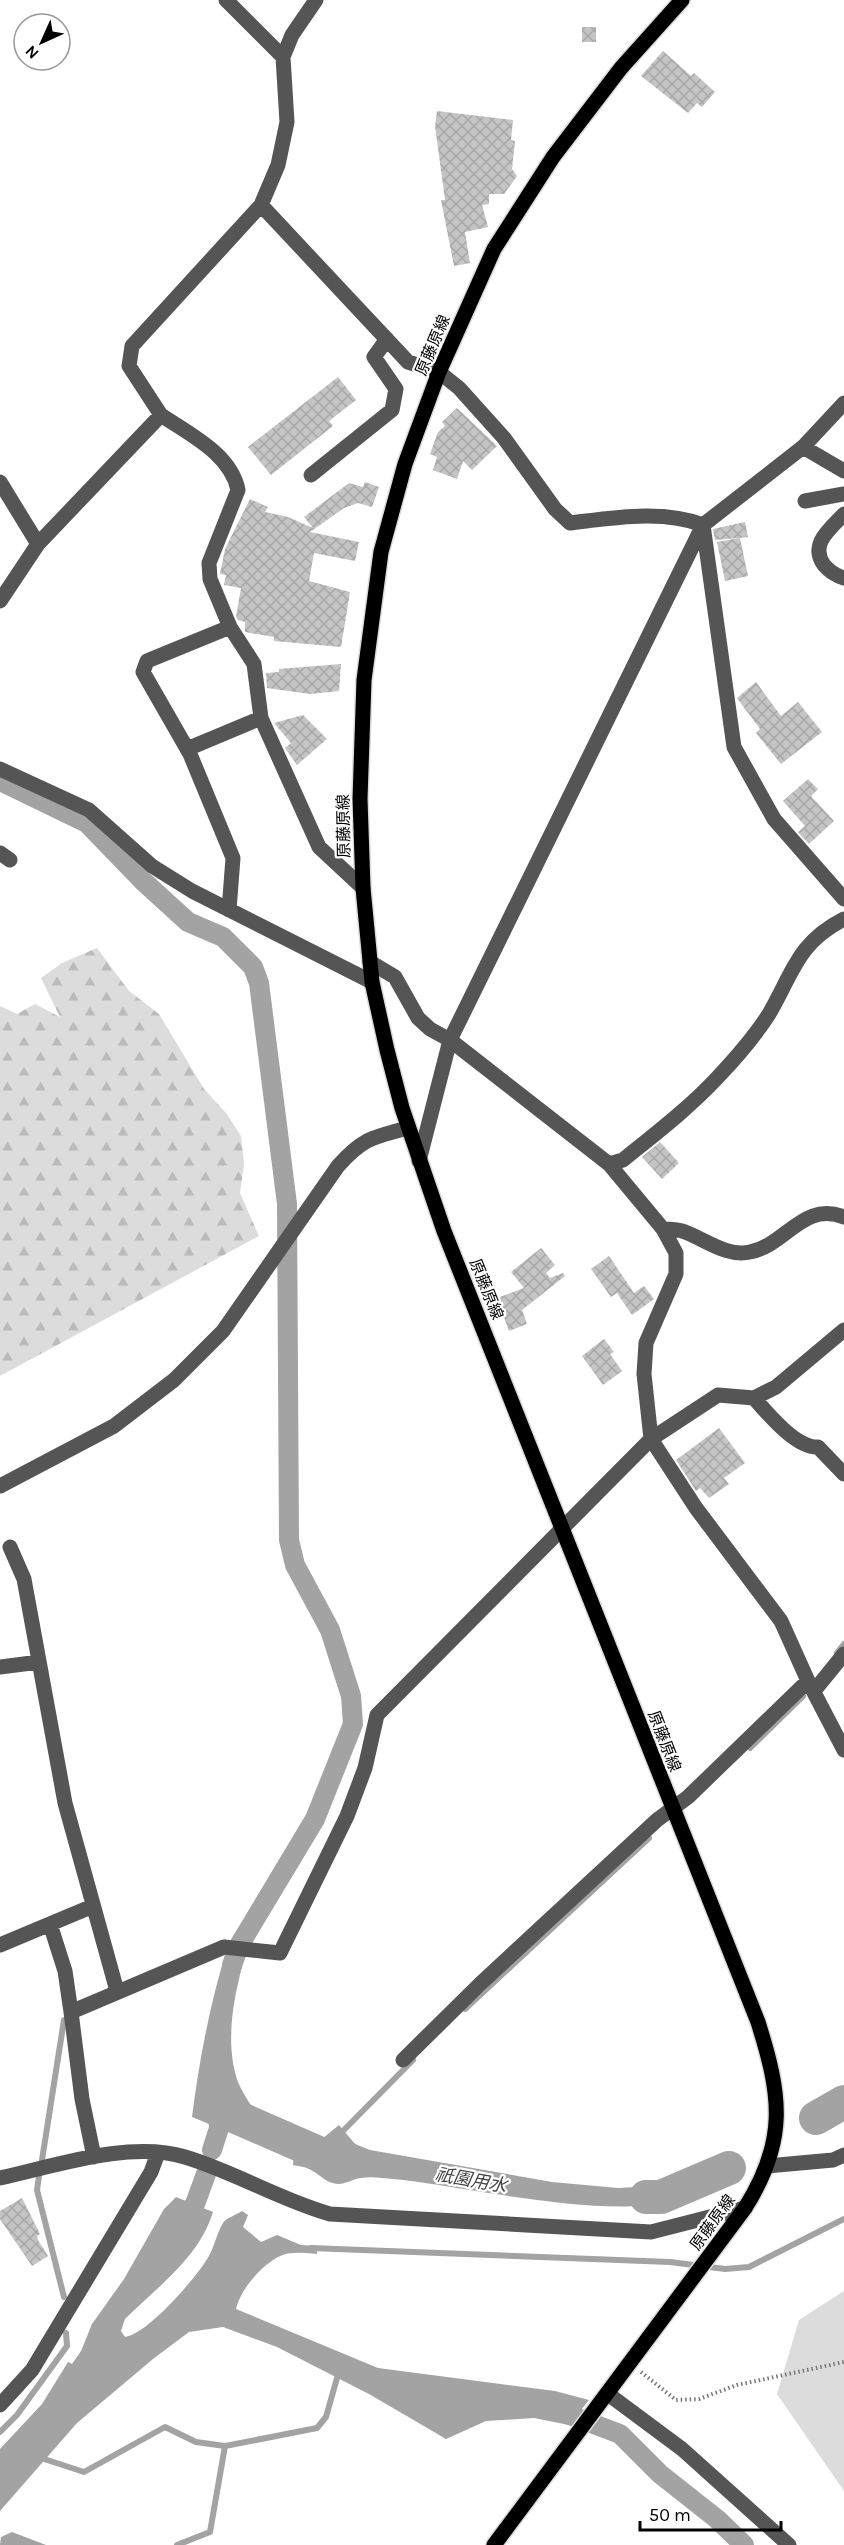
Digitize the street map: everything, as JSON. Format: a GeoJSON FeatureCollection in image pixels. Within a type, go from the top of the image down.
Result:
{"type":"FeatureCollection","features":[{"type":"Feature","properties":{"kind":"main road","name":"原藤原線"},"geometry":{"type":"LineString","coordinates":[[494,2545],[745,2208],[759,2186],[767,2166],[779,2114],[772,2068],[758,2022],[672,1808],[408,1128],[387,1050],[372,982],[370,962],[363,888],[360,799],[364,680],[381,552],[405,464],[439,372],[494,249],[547,166],[621,68],[682,0]]}},
{"type":"Feature","properties":{"kind":"street"},"geometry":{"type":"LineString","coordinates":[[226,0],[283,57]]}},
{"type":"Feature","properties":{"kind":"street"},"geometry":{"type":"LineString","coordinates":[[316,0],[292,34],[283,57],[287,122],[278,165],[261,205],[132,346],[129,366],[161,415],[206,445],[236,477],[238,490],[209,563],[210,579],[230,627],[254,664],[261,718],[319,847],[363,888]]}},
{"type":"Feature","properties":{"kind":"street"},"geometry":{"type":"LineString","coordinates":[[261,205],[408,362],[439,372],[459,388],[504,438],[555,509],[570,523],[620,517],[686,518],[703,525]]}},
{"type":"Feature","properties":{"kind":"street"},"geometry":{"type":"LineString","coordinates":[[311,475],[392,410],[396,389],[374,357],[387,339]]}},
{"type":"Feature","properties":{"kind":"street"},"geometry":{"type":"LineString","coordinates":[[419,1161],[450,1040],[703,525],[803,447],[844,403]]}},
{"type":"Feature","properties":{"kind":"street"},"geometry":{"type":"LineString","coordinates":[[0,601],[38,544],[161,415]]}},
{"type":"Feature","properties":{"kind":"street"},"geometry":{"type":"LineString","coordinates":[[803,447],[844,471]]}},
{"type":"Feature","properties":{"kind":"street"},"geometry":{"type":"LineString","coordinates":[[0,482],[38,544]]}},
{"type":"Feature","properties":{"kind":"street"},"geometry":{"type":"LineString","coordinates":[[805,501],[844,494]]}},
{"type":"Feature","properties":{"kind":"street"},"geometry":{"type":"LineString","coordinates":[[844,514],[820,540],[818,552],[827,568],[844,578]]}},
{"type":"Feature","properties":{"kind":"street"},"geometry":{"type":"LineString","coordinates":[[703,525],[734,747],[774,819],[844,899]]}},
{"type":"Feature","properties":{"kind":"street"},"geometry":{"type":"LineString","coordinates":[[229,910],[233,858],[187,749],[143,672],[147,661],[230,627]]}},
{"type":"Feature","properties":{"kind":"street"},"geometry":{"type":"LineString","coordinates":[[187,749],[261,718]]}},
{"type":"Feature","properties":{"kind":"street"},"geometry":{"type":"LineString","coordinates":[[0,769],[89,810],[152,866],[229,910],[372,982]]}},
{"type":"Feature","properties":{"kind":"street"},"geometry":{"type":"LineString","coordinates":[[609,1164],[623,1160],[717,1078],[768,1014],[803,949],[833,924],[844,919]]}},
{"type":"Feature","properties":{"kind":"street"},"geometry":{"type":"LineString","coordinates":[[370,962],[395,977],[417,1018],[430,1029],[450,1040],[609,1164],[663,1229],[676,1253],[676,1274],[646,1343],[644,1374],[651,1439],[696,1508],[781,1621],[844,1750]]}},
{"type":"Feature","properties":{"kind":"street"},"geometry":{"type":"LineString","coordinates":[[0,1486],[114,1426],[174,1380],[223,1331],[354,1148],[367,1139],[408,1128]]}},
{"type":"Feature","properties":{"kind":"street"},"geometry":{"type":"LineString","coordinates":[[663,1229],[683,1230],[734,1254],[752,1252],[772,1243],[809,1216],[831,1212],[844,1217]]}},
{"type":"Feature","properties":{"kind":"street"},"geometry":{"type":"LineString","coordinates":[[71,2012],[224,1947],[280,1953],[347,1816],[364,1768],[377,1715],[651,1439],[718,1395],[754,1398],[776,1388],[844,1330]]}},
{"type":"Feature","properties":{"kind":"street"},"geometry":{"type":"LineString","coordinates":[[754,1398],[779,1426],[810,1447],[818,1447],[844,1474]]}},
{"type":"Feature","properties":{"kind":"street"},"geometry":{"type":"LineString","coordinates":[[10,1547],[24,1579],[65,1803],[117,1991]]}},
{"type":"Feature","properties":{"kind":"street"},"geometry":{"type":"LineString","coordinates":[[403,2060],[480,1984],[844,1654]]}},
{"type":"Feature","properties":{"kind":"street"},"geometry":{"type":"LineString","coordinates":[[0,1667],[39,1662]]}},
{"type":"Feature","properties":{"kind":"street"},"geometry":{"type":"LineString","coordinates":[[0,1945],[93,1906]]}},
{"type":"Feature","properties":{"kind":"street"},"geometry":{"type":"LineString","coordinates":[[50,1924],[65,1971],[82,2099],[94,2157]]}},
{"type":"Feature","properties":{"kind":"street"},"geometry":{"type":"LineString","coordinates":[[0,2178],[126,2151],[184,2156],[298,2205],[330,2214],[651,2232],[745,2208]]}},
{"type":"Feature","properties":{"kind":"street"},"geometry":{"type":"LineString","coordinates":[[0,2405],[32,2370],[151,2172],[158,2153]]}},
{"type":"Feature","properties":{"kind":"street"},"geometry":{"type":"LineString","coordinates":[[767,2166],[833,2160],[844,2155]]}},
{"type":"Feature","properties":{"kind":"street"},"geometry":{"type":"LineString","coordinates":[[608,2394],[682,2449],[789,2545]]}},
{"type":"Feature","properties":{"kind":"path"},"geometry":{"type":"LineString","coordinates":[[631,2364],[676,2400],[699,2399],[737,2385],[844,2362]]}},
{"type":"Feature","properties":{"kind":"green space"},"geometry":{"type":"Polygon","coordinates":[[[97,948],[129,991],[159,1014],[204,1089],[226,1113],[241,1136],[244,1164],[240,1193],[259,1236],[0,1376],[0,1006],[17,1014],[35,1004],[60,1017],[41,978],[62,963],[97,948]]]}},
{"type":"Feature","properties":{"kind":"green space"},"geometry":{"type":"Polygon","coordinates":[[[844,2291],[844,2491],[777,2394],[799,2320],[844,2291]]]}},
{"type":"Feature","properties":{"kind":"water"},"geometry":{"type":"Polygon","coordinates":[[[225,1955],[245,1956],[234,2002],[231,2035],[238,2082],[260,2118],[248,2140],[192,2117],[205,2036],[225,1955]]]}},
{"type":"Feature","properties":{"kind":"water"},"geometry":{"type":"Polygon","coordinates":[[[339,2125],[355,2144],[370,2150],[552,2182],[618,2188],[656,2186],[685,2171],[691,2192],[667,2202],[633,2206],[592,2205],[381,2178],[365,2177],[338,2184],[326,2180],[309,2169],[293,2165],[294,2154],[303,2142],[322,2139],[339,2125]]]}},
{"type":"Feature","properties":{"kind":"water"},"geometry":{"type":"Polygon","coordinates":[[[176,2197],[213,2212],[207,2228],[188,2257],[125,2319],[121,2331],[125,2337],[146,2326],[172,2302],[210,2254],[223,2223],[242,2211],[248,2215],[243,2227],[261,2242],[277,2235],[301,2245],[317,2246],[317,2254],[287,2254],[271,2261],[258,2272],[247,2287],[236,2309],[378,2368],[555,2391],[589,2400],[569,2425],[534,2418],[486,2421],[446,2439],[369,2394],[277,2347],[223,2327],[189,2332],[77,2423],[0,2511],[0,2449],[42,2404],[68,2362],[72,2364],[81,2351],[92,2324],[124,2279],[164,2209],[176,2197]]]}},
{"type":"Feature","properties":{"kind":"water"},"geometry":{"type":"Polygon","coordinates":[[[12,2532],[46,2545],[0,2545],[1,2537],[12,2532]]]}},
{"type":"Feature","properties":{"kind":"building"},"geometry":{"type":"Polygon","coordinates":[[[582,27],[596,27],[596,42],[582,42],[582,27]]]}},
{"type":"Feature","properties":{"kind":"building"},"geometry":{"type":"Polygon","coordinates":[[[663,51],[691,76],[694,73],[715,92],[702,107],[697,103],[688,113],[641,76],[663,51]]]}},
{"type":"Feature","properties":{"kind":"building"},"geometry":{"type":"Polygon","coordinates":[[[437,111],[513,120],[511,140],[515,141],[512,169],[517,176],[504,194],[489,194],[489,204],[482,205],[488,227],[465,232],[470,263],[454,266],[441,200],[445,200],[435,126],[437,111]]]}},
{"type":"Feature","properties":{"kind":"building"},"geometry":{"type":"Polygon","coordinates":[[[338,377],[356,400],[329,421],[333,426],[271,475],[248,447],[338,377]]]}},
{"type":"Feature","properties":{"kind":"building"},"geometry":{"type":"Polygon","coordinates":[[[457,408],[497,446],[472,470],[463,461],[457,479],[433,470],[437,457],[430,454],[438,432],[445,426],[442,422],[457,408]]]}},
{"type":"Feature","properties":{"kind":"building"},"geometry":{"type":"Polygon","coordinates":[[[365,482],[379,487],[372,507],[358,503],[344,508],[310,532],[359,542],[355,561],[314,553],[309,581],[350,592],[341,647],[274,641],[274,637],[245,632],[245,622],[236,617],[241,588],[224,585],[226,575],[220,574],[225,549],[250,499],[268,507],[265,512],[288,517],[313,528],[304,517],[349,483],[363,487],[365,482]]]}},
{"type":"Feature","properties":{"kind":"building"},"geometry":{"type":"Polygon","coordinates":[[[745,522],[748,537],[740,538],[748,576],[725,581],[717,542],[739,538],[715,540],[713,529],[745,522]]]}},
{"type":"Feature","properties":{"kind":"building"},"geometry":{"type":"Polygon","coordinates":[[[341,664],[339,691],[310,694],[267,688],[266,673],[279,672],[279,669],[341,664]]]}},
{"type":"Feature","properties":{"kind":"building"},"geometry":{"type":"Polygon","coordinates":[[[756,682],[781,716],[798,702],[822,732],[781,764],[756,733],[760,729],[737,698],[756,682]]]}},
{"type":"Feature","properties":{"kind":"building"},"geometry":{"type":"Polygon","coordinates":[[[303,715],[327,739],[297,765],[285,748],[291,743],[274,723],[303,715]]]}},
{"type":"Feature","properties":{"kind":"building"},"geometry":{"type":"Polygon","coordinates":[[[808,779],[818,789],[811,796],[834,821],[809,844],[798,832],[805,826],[783,801],[808,779]]]}},
{"type":"Feature","properties":{"kind":"building"},"geometry":{"type":"Polygon","coordinates":[[[660,1142],[679,1163],[662,1179],[642,1157],[660,1142]]]}},
{"type":"Feature","properties":{"kind":"building"},"geometry":{"type":"Polygon","coordinates":[[[541,1248],[555,1265],[546,1273],[550,1278],[563,1273],[565,1276],[522,1310],[527,1324],[509,1331],[497,1298],[524,1288],[511,1272],[541,1248]]]}},
{"type":"Feature","properties":{"kind":"building"},"geometry":{"type":"Polygon","coordinates":[[[609,1256],[634,1293],[644,1286],[654,1299],[632,1315],[617,1293],[611,1297],[591,1269],[609,1256]]]}},
{"type":"Feature","properties":{"kind":"building"},"geometry":{"type":"Polygon","coordinates":[[[604,1339],[614,1352],[610,1354],[622,1371],[603,1385],[582,1356],[604,1339]]]}},
{"type":"Feature","properties":{"kind":"building"},"geometry":{"type":"Polygon","coordinates":[[[719,1428],[745,1463],[724,1478],[729,1484],[709,1498],[700,1488],[696,1491],[676,1460],[719,1428]]]}},
{"type":"Feature","properties":{"kind":"building"},"geometry":{"type":"Polygon","coordinates":[[[22,2198],[40,2234],[37,2236],[38,2240],[48,2256],[32,2266],[0,2219],[0,2211],[22,2198]]]}},
{"type":"Feature","properties":{"kind":"waterway"},"geometry":{"type":"LineString","coordinates":[[0,781],[87,823],[143,881],[188,922],[223,937],[253,967],[259,983],[287,1204],[289,1540],[295,1565],[330,1630],[351,1696],[353,1724],[315,1819],[240,1944],[232,1965]]}},
{"type":"Feature","properties":{"kind":"waterway"},"geometry":{"type":"LineString","coordinates":[[837,1653],[844,1644]]}},
{"type":"Feature","properties":{"kind":"waterway"},"geometry":{"type":"LineString","coordinates":[[750,1748],[803,1696]]}},
{"type":"Feature","properties":{"kind":"waterway"},"geometry":{"type":"LineString","coordinates":[[465,2009],[649,1838]]}},
{"type":"Feature","properties":{"kind":"waterway"},"geometry":{"type":"LineString","coordinates":[[42,2160],[64,2020]]}},
{"type":"Feature","properties":{"kind":"waterway"},"geometry":{"type":"LineString","coordinates":[[338,2136],[413,2060]]}},
{"type":"Feature","properties":{"kind":"waterway"},"geometry":{"type":"LineString","coordinates":[[212,2150],[219,2128],[217,2102]]}},
{"type":"Feature","properties":{"kind":"waterway","name":"祇園用水"},"geometry":{"type":"LineString","coordinates":[[816,2118],[844,2102]]}},
{"type":"Feature","properties":{"kind":"waterway","name":"祇園用水"},"geometry":{"type":"LineString","coordinates":[[218,2109],[321,2154],[346,2158]]}},
{"type":"Feature","properties":{"kind":"waterway","name":"祇園用水"},"geometry":{"type":"LineString","coordinates":[[646,2197],[661,2197],[729,2168]]}},
{"type":"Feature","properties":{"kind":"waterway"},"geometry":{"type":"LineString","coordinates":[[179,2226],[195,2204],[206,2174]]}},
{"type":"Feature","properties":{"kind":"waterway"},"geometry":{"type":"LineString","coordinates":[[39,2176],[37,2190],[64,2297]]}},
{"type":"Feature","properties":{"kind":"waterway"},"geometry":{"type":"LineString","coordinates":[[311,2248],[670,2262],[725,2269],[749,2267],[844,2219]]}},
{"type":"Feature","properties":{"kind":"waterway"},"geometry":{"type":"LineString","coordinates":[[0,2432],[17,2415],[67,2346],[66,2333]]}},
{"type":"Feature","properties":{"kind":"waterway"},"geometry":{"type":"LineString","coordinates":[[177,2545],[210,2532],[225,2446],[317,2428],[326,2417],[339,2371]]}},
{"type":"Feature","properties":{"kind":"waterway"},"geometry":{"type":"LineString","coordinates":[[551,2408],[620,2434],[660,2474],[717,2519],[744,2545]]}},
{"type":"Feature","properties":{"kind":"waterway"},"geometry":{"type":"LineString","coordinates":[[38,2457],[84,2472],[165,2427],[196,2442],[225,2446]]}}]}
